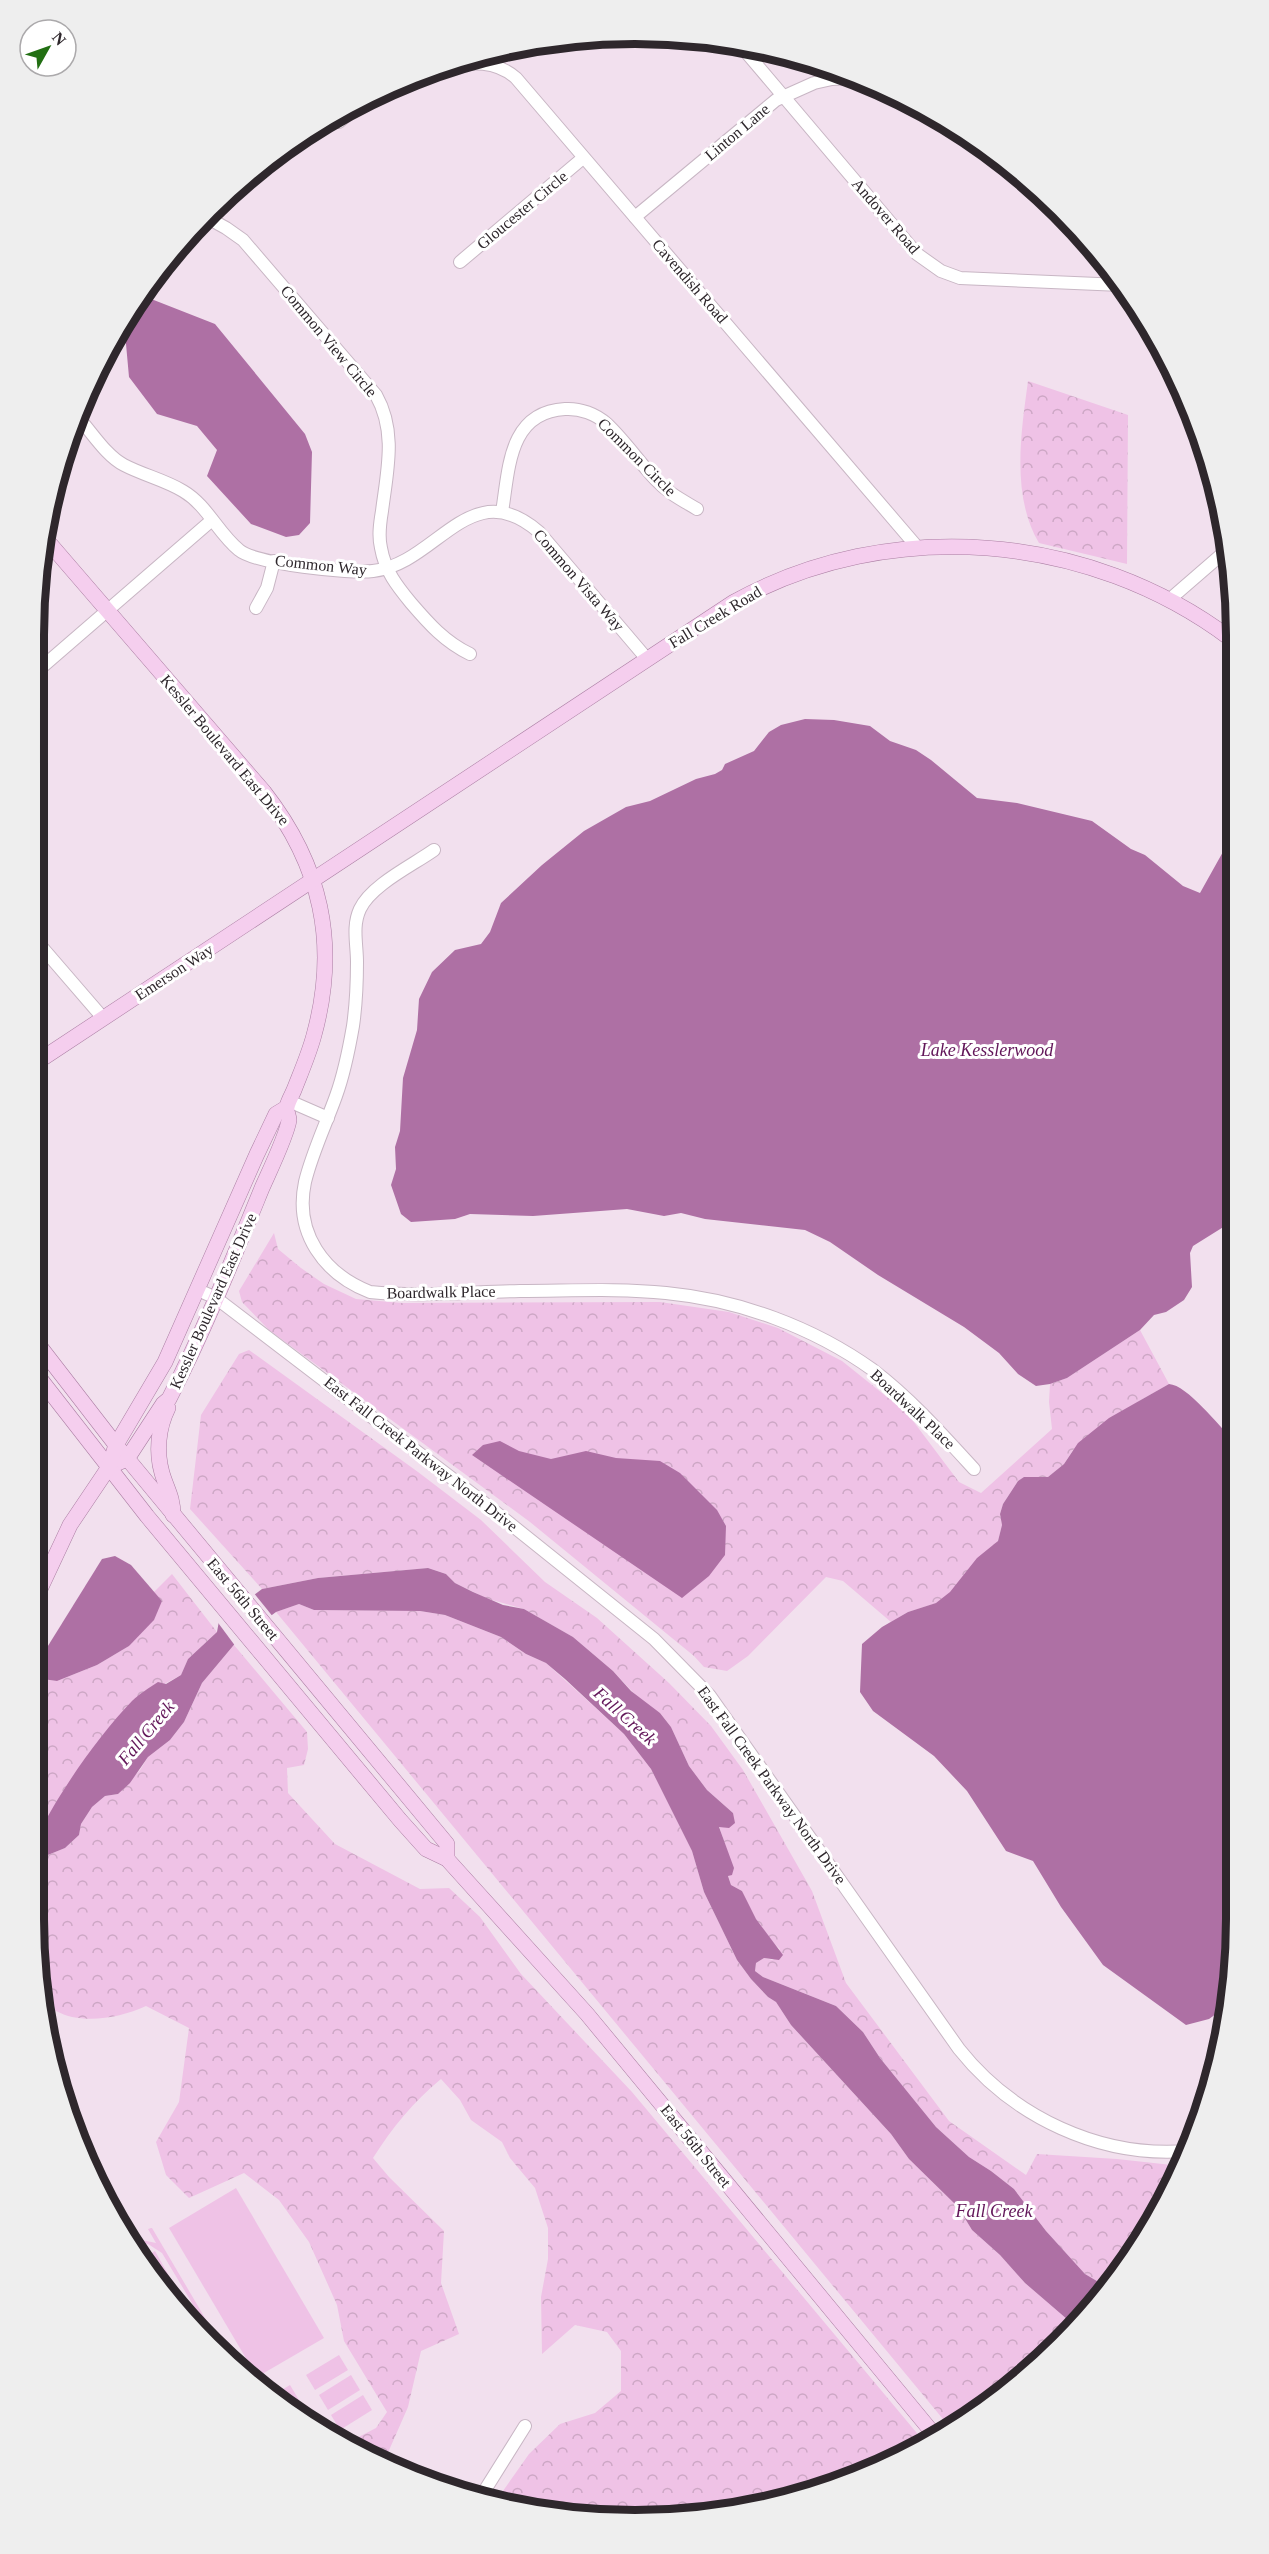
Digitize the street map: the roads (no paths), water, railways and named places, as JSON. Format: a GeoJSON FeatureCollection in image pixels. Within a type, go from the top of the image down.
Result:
{"type":"FeatureCollection","features":[{"type":"Feature","properties":{"kind":"main road","name":"Kessler Boulevard East Drive"},"geometry":{"type":"LineString","coordinates":[[51,545],[270,799],[296,837],[314,880],[324,925],[323,980],[315,1034],[288,1105],[289,1119],[216,1298],[169,1399],[163,1404],[127,1459]]}},
{"type":"Feature","properties":{"kind":"main road","name":"Fall Creek Road"},"geometry":{"type":"LineString","coordinates":[[314,880],[734,602],[779,580],[822,566],[860,556],[918,548],[979,547],[1052,557],[1112,574],[1169,600],[1226,636]]}},
{"type":"Feature","properties":{"kind":"main road","name":"Emerson Way"},"geometry":{"type":"LineString","coordinates":[[44,1057],[314,880]]}},
{"type":"Feature","properties":{"kind":"main road","name":"Kessler Boulevard East Drive"},"geometry":{"type":"LineString","coordinates":[[108,1467],[116,1445],[158,1376],[198,1290],[228,1216],[276,1114],[288,1105]]}},
{"type":"Feature","properties":{"kind":"main road","name":"East 56th Street"},"geometry":{"type":"LineString","coordinates":[[44,1352],[127,1459],[447,1844],[447,1859]]}},
{"type":"Feature","properties":{"kind":"main road","name":"East 56th Street"},"geometry":{"type":"LineString","coordinates":[[44,1384],[108,1467],[313,1716],[426,1849],[447,1859],[587,2014],[931,2431]]}},
{"type":"Feature","properties":{"kind":"main road"},"geometry":{"type":"LineString","coordinates":[[169,1399],[160,1428],[159,1449],[162,1473],[173,1498],[173,1515]]}},
{"type":"Feature","properties":{"kind":"main road"},"geometry":{"type":"LineString","coordinates":[[44,1581],[70,1525],[108,1467],[127,1459]]}},
{"type":"Feature","properties":{"kind":"street","name":"Andover Road"},"geometry":{"type":"LineString","coordinates":[[749,55],[917,254],[941,271],[975,280],[1110,285]]}},
{"type":"Feature","properties":{"kind":"street","name":"Cavendish Road"},"geometry":{"type":"LineString","coordinates":[[486,63],[500,67],[512,75],[918,548]]}},
{"type":"Feature","properties":{"kind":"street","name":"Linton Lane"},"geometry":{"type":"LineString","coordinates":[[635,218],[784,95],[825,80],[836,79]]}},
{"type":"Feature","properties":{"kind":"street","name":"Gloucester Circle"},"geometry":{"type":"LineString","coordinates":[[460,262],[583,158]]}},
{"type":"Feature","properties":{"kind":"street","name":"Common View Circle"},"geometry":{"type":"LineString","coordinates":[[213,221],[243,240],[370,387],[381,403],[388,422],[390,437],[380,532],[381,550],[387,568]]}},
{"type":"Feature","properties":{"kind":"street","name":"Common Circle"},"geometry":{"type":"LineString","coordinates":[[502,512],[510,458],[519,435],[540,416],[555,410],[569,409],[589,412],[605,422],[656,481],[697,509]]}},
{"type":"Feature","properties":{"kind":"street","name":"Common Way"},"geometry":{"type":"LineString","coordinates":[[83,422],[117,460],[183,491],[199,504],[242,553],[255,558],[350,572],[387,568],[411,557],[467,517],[482,513],[502,512]]}},
{"type":"Feature","properties":{"kind":"street","name":"Common Vista Way"},"geometry":{"type":"LineString","coordinates":[[502,512],[518,517],[539,532],[647,659]]}},
{"type":"Feature","properties":{"kind":"street"},"geometry":{"type":"LineString","coordinates":[[44,665],[212,520]]}},
{"type":"Feature","properties":{"kind":"street"},"geometry":{"type":"LineString","coordinates":[[1169,600],[1220,556]]}},
{"type":"Feature","properties":{"kind":"street"},"geometry":{"type":"LineString","coordinates":[[256,608],[267,588],[274,561]]}},
{"type":"Feature","properties":{"kind":"street"},"geometry":{"type":"LineString","coordinates":[[387,568],[393,581],[441,637],[470,654]]}},
{"type":"Feature","properties":{"kind":"street","name":"Boardwalk Place"},"geometry":{"type":"LineString","coordinates":[[435,850],[374,891],[359,910],[355,930],[357,988],[353,1027],[340,1084],[307,1175],[303,1209],[306,1228],[316,1251],[327,1266],[344,1281],[370,1293],[600,1290],[664,1292],[728,1302],[788,1324],[832,1345],[873,1370],[915,1407],[974,1469]]}},
{"type":"Feature","properties":{"kind":"street"},"geometry":{"type":"LineString","coordinates":[[44,950],[103,1018]]}},
{"type":"Feature","properties":{"kind":"street"},"geometry":{"type":"LineString","coordinates":[[288,1105],[328,1118]]}},
{"type":"Feature","properties":{"kind":"street","name":"East Fall Creek Parkway North Drive"},"geometry":{"type":"LineString","coordinates":[[198,1290],[216,1298],[483,1502],[676,1659],[710,1696],[950,2037],[988,2081],[1017,2104],[1056,2126],[1076,2134],[1104,2144],[1133,2149],[1179,2151]]}},
{"type":"Feature","properties":{"kind":"street"},"geometry":{"type":"LineString","coordinates":[[485,2491],[525,2426]]}},
{"type":"Feature","properties":{"kind":"water"},"geometry":{"type":"Polygon","coordinates":[[[149,298],[215,324],[305,434],[312,452],[310,523],[299,535],[286,537],[251,524],[207,476],[217,450],[197,426],[157,414],[129,377],[126,344],[123,339],[149,298]]]}},
{"type":"Feature","properties":{"kind":"water","name":"Lake Kesslerwood"},"geometry":{"type":"Polygon","coordinates":[[[805,719],[834,720],[870,726],[890,741],[916,750],[931,760],[977,798],[1017,803],[1092,821],[1131,849],[1145,855],[1183,886],[1200,893],[1226,848],[1226,1225],[1193,1246],[1190,1253],[1192,1287],[1184,1300],[1166,1312],[1154,1315],[1140,1330],[1067,1378],[1036,1386],[1018,1374],[999,1353],[964,1327],[878,1275],[830,1242],[805,1230],[705,1219],[681,1213],[664,1216],[627,1209],[533,1216],[470,1214],[455,1219],[411,1222],[401,1214],[391,1185],[396,1169],[395,1147],[400,1131],[403,1078],[417,1030],[419,999],[432,972],[455,950],[481,944],[490,932],[501,903],[542,865],[584,831],[626,807],[650,801],[696,779],[715,774],[722,770],[725,764],[754,751],[769,732],[781,725],[805,719]]]}},
{"type":"Feature","properties":{"kind":"water"},"geometry":{"type":"Polygon","coordinates":[[[1169,1384],[1185,1391],[1226,1432],[1226,1920],[1224,1958],[1217,2013],[1209,2019],[1186,2025],[1103,1965],[1061,1907],[1033,1861],[1006,1851],[967,1791],[934,1756],[873,1711],[860,1692],[862,1644],[882,1627],[908,1612],[936,1603],[950,1592],[977,1558],[998,1541],[1002,1525],[1000,1514],[1003,1504],[1018,1481],[1024,1477],[1048,1477],[1064,1464],[1078,1443],[1109,1418],[1169,1384]]]}},
{"type":"Feature","properties":{"kind":"water"},"geometry":{"type":"Polygon","coordinates":[[[500,1441],[519,1451],[551,1459],[586,1451],[616,1458],[660,1461],[680,1473],[717,1510],[726,1526],[725,1555],[709,1576],[682,1598],[472,1455],[483,1445],[500,1441]]]}},
{"type":"Feature","properties":{"kind":"water"},"geometry":{"type":"Polygon","coordinates":[[[115,1556],[131,1565],[162,1601],[154,1620],[129,1646],[97,1665],[57,1681],[44,1679],[44,1652],[102,1559],[115,1556]]]}},
{"type":"Feature","properties":{"kind":"water","name":"Fall Creek"},"geometry":{"type":"Polygon","coordinates":[[[428,1568],[446,1574],[455,1583],[473,1592],[503,1605],[524,1609],[573,1637],[613,1671],[631,1691],[660,1713],[671,1727],[689,1766],[707,1790],[733,1813],[735,1823],[729,1828],[719,1827],[734,1868],[732,1875],[728,1876],[731,1885],[742,1891],[756,1919],[783,1955],[779,1960],[764,1958],[756,1963],[755,1971],[763,1977],[836,2006],[863,2032],[880,2058],[936,2127],[969,2157],[1014,2189],[1046,2231],[1085,2274],[1100,2283],[1068,2320],[1025,2283],[1000,2255],[972,2230],[958,2207],[909,2159],[891,2134],[791,2025],[776,2002],[751,1979],[737,1960],[704,1892],[692,1851],[651,1769],[624,1734],[546,1663],[526,1654],[501,1637],[445,1615],[420,1611],[314,1610],[299,1604],[276,1612],[238,1640],[202,1683],[184,1722],[170,1740],[148,1757],[130,1783],[118,1794],[105,1796],[92,1807],[81,1824],[79,1835],[65,1848],[44,1857],[44,1824],[58,1799],[106,1730],[135,1698],[158,1682],[166,1684],[181,1675],[188,1659],[217,1632],[219,1621],[262,1589],[318,1578],[428,1568]]]}}]}
